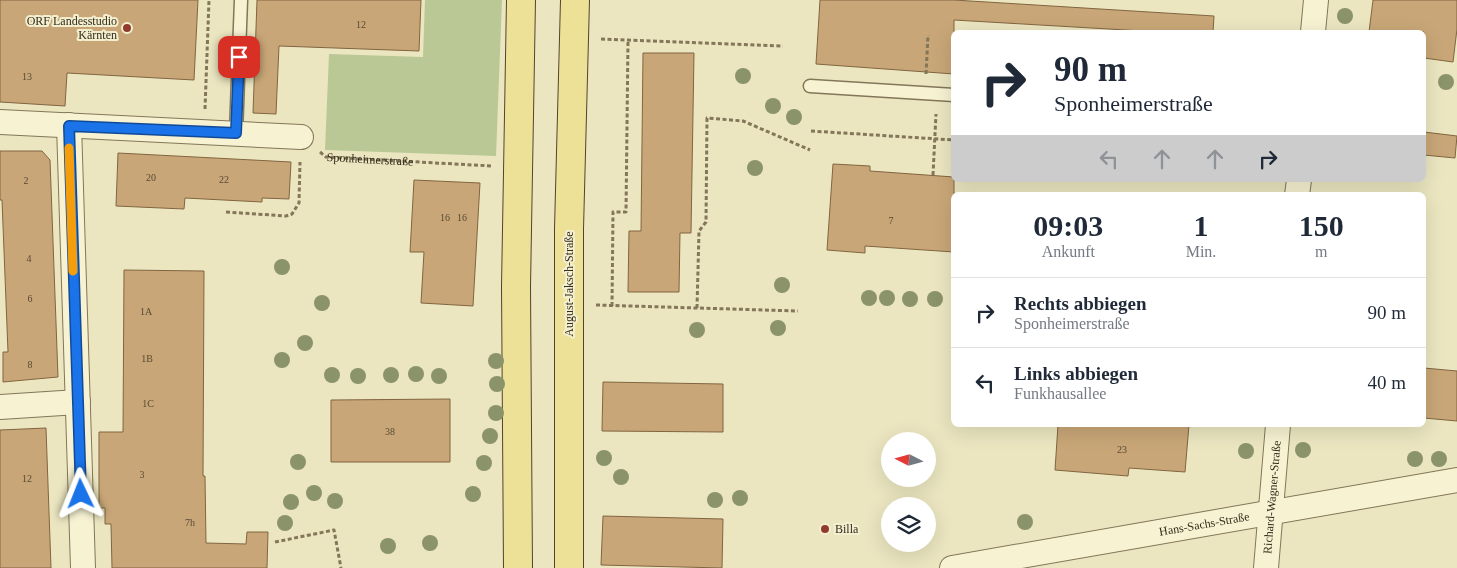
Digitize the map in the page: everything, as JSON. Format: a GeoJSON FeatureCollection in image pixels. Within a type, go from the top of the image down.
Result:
{"type":"FeatureCollection","features":[{"type":"Feature","properties":{"kind":"main road"},"geometry":{"type":"LineString","coordinates":[[518,568],[516,286],[522,0]]}},
{"type":"Feature","properties":{"kind":"main road","name":"August-Jaksch-Straße"},"geometry":{"type":"LineString","coordinates":[[569,568],[569,304],[575,0]]}},
{"type":"Feature","properties":{"kind":"street"},"geometry":{"type":"LineString","coordinates":[[1313,30],[1316,0]]}},
{"type":"Feature","properties":{"kind":"street"},"geometry":{"type":"LineString","coordinates":[[0,122],[301,137]]}},
{"type":"Feature","properties":{"kind":"street"},"geometry":{"type":"LineString","coordinates":[[69,126],[84,568]]}},
{"type":"Feature","properties":{"kind":"street"},"geometry":{"type":"LineString","coordinates":[[0,407],[78,402]]}},
{"type":"Feature","properties":{"kind":"street","name":"Richard-Wagner-Straße"},"geometry":{"type":"LineString","coordinates":[[1266,568],[1278,427]]}},
{"type":"Feature","properties":{"kind":"street","name":"Hans-Sachs-Straße"},"geometry":{"type":"LineString","coordinates":[[952,568],[1457,480]]}},
{"type":"Feature","properties":{"kind":"lane"},"geometry":{"type":"LineString","coordinates":[[236,133],[240,0]]}},
{"type":"Feature","properties":{"kind":"lane"},"geometry":{"type":"LineString","coordinates":[[810,86],[951,95]]}},
{"type":"Feature","properties":{"kind":"path"},"geometry":{"type":"LineString","coordinates":[[204,132],[210,0]]}},
{"type":"Feature","properties":{"kind":"path"},"geometry":{"type":"LineString","coordinates":[[928,35],[926,72],[936,113],[933,175]]}},
{"type":"Feature","properties":{"kind":"path"},"geometry":{"type":"LineString","coordinates":[[573,38],[783,46]]}},
{"type":"Feature","properties":{"kind":"path"},"geometry":{"type":"LineString","coordinates":[[612,306],[613,212],[626,212],[628,40]]}},
{"type":"Feature","properties":{"kind":"path"},"geometry":{"type":"LineString","coordinates":[[698,308],[699,230],[706,222],[707,118],[743,120],[810,150]]}},
{"type":"Feature","properties":{"kind":"path"},"geometry":{"type":"LineString","coordinates":[[811,131],[951,140]]}},
{"type":"Feature","properties":{"kind":"path"},"geometry":{"type":"LineString","coordinates":[[226,212],[286,216],[292,214],[299,203],[301,137]]}},
{"type":"Feature","properties":{"kind":"path","name":"Sponheimerstraße"},"geometry":{"type":"LineString","coordinates":[[301,137],[326,157],[518,168]]}},
{"type":"Feature","properties":{"kind":"path"},"geometry":{"type":"LineString","coordinates":[[569,304],[798,311]]}},
{"type":"Feature","properties":{"kind":"path"},"geometry":{"type":"LineString","coordinates":[[275,542],[334,530],[341,568]]}},
{"type":"Feature","properties":{"kind":"green space"},"geometry":{"type":"Polygon","coordinates":[[[425,0],[502,0],[496,156],[325,150],[329,54],[423,57],[425,0]]]}},
{"type":"Feature","properties":{"kind":"building","name":"ORF Landesstudio Kärnten"},"geometry":{"type":"Polygon","coordinates":[[[0,0],[198,0],[194,80],[67,73],[65,106],[0,102],[0,0]]]}},
{"type":"Feature","properties":{"kind":"building"},"geometry":{"type":"Polygon","coordinates":[[[257,0],[421,0],[419,51],[279,46],[276,114],[253,113],[257,0]]]}},
{"type":"Feature","properties":{"kind":"building"},"geometry":{"type":"Polygon","coordinates":[[[820,0],[954,0],[1214,16],[1213,30],[1126,30],[954,20],[954,30],[951,30],[951,74],[816,64],[820,0]]]}},
{"type":"Feature","properties":{"kind":"building"},"geometry":{"type":"Polygon","coordinates":[[[1373,0],[1457,0],[1457,29],[1453,62],[1426,58],[1426,30],[1369,30],[1373,0]]]}},
{"type":"Feature","properties":{"kind":"building"},"geometry":{"type":"Polygon","coordinates":[[[643,53],[694,53],[691,233],[680,233],[679,292],[628,292],[629,231],[641,231],[643,53]]]}},
{"type":"Feature","properties":{"kind":"building"},"geometry":{"type":"Polygon","coordinates":[[[1426,132],[1457,136],[1455,158],[1426,155],[1426,132]]]}},
{"type":"Feature","properties":{"kind":"building"},"geometry":{"type":"Polygon","coordinates":[[[0,151],[42,151],[50,160],[58,377],[3,382],[3,352],[8,352],[2,200],[0,200],[0,151]]]}},
{"type":"Feature","properties":{"kind":"building"},"geometry":{"type":"Polygon","coordinates":[[[118,153],[291,162],[289,199],[262,198],[262,202],[185,198],[184,209],[116,206],[118,153]]]}},
{"type":"Feature","properties":{"kind":"building"},"geometry":{"type":"Polygon","coordinates":[[[833,164],[870,166],[870,171],[951,177],[951,182],[954,182],[954,192],[951,192],[951,252],[865,246],[865,253],[827,250],[833,164]]]}},
{"type":"Feature","properties":{"kind":"building"},"geometry":{"type":"Polygon","coordinates":[[[414,180],[480,183],[473,306],[421,303],[424,252],[410,252],[414,180]]]}},
{"type":"Feature","properties":{"kind":"building"},"geometry":{"type":"Polygon","coordinates":[[[124,270],[204,271],[203,476],[205,476],[206,543],[246,544],[247,532],[268,532],[267,568],[112,568],[111,524],[105,524],[105,508],[99,508],[99,432],[123,432],[124,270]]]}},
{"type":"Feature","properties":{"kind":"building"},"geometry":{"type":"Polygon","coordinates":[[[1426,368],[1457,371],[1457,421],[1426,418],[1426,368]]]}},
{"type":"Feature","properties":{"kind":"building"},"geometry":{"type":"Polygon","coordinates":[[[603,382],[723,384],[723,432],[602,431],[603,382]]]}},
{"type":"Feature","properties":{"kind":"building"},"geometry":{"type":"Polygon","coordinates":[[[450,399],[450,462],[331,462],[331,400],[450,399]]]}},
{"type":"Feature","properties":{"kind":"building"},"geometry":{"type":"Polygon","coordinates":[[[1058,427],[1189,427],[1185,472],[1129,468],[1128,476],[1055,470],[1058,427]]]}},
{"type":"Feature","properties":{"kind":"building"},"geometry":{"type":"Polygon","coordinates":[[[46,428],[51,568],[0,568],[0,430],[46,428]]]}},
{"type":"Feature","properties":{"kind":"building"},"geometry":{"type":"Polygon","coordinates":[[[603,516],[723,519],[722,568],[601,565],[603,516]]]}},
{"type":"Feature","properties":{"kind":"slow traffic"},"geometry":{"type":"LineString","coordinates":[[69,148],[73,271]]}},
{"type":"Feature","properties":{"kind":"place","name":"ORF Landesstudio Kärnten"},"geometry":{"type":"Point","coordinates":[127,28]}},
{"type":"Feature","properties":{"kind":"place","name":"Billa"},"geometry":{"type":"Point","coordinates":[825,529]}},
{"type":"Feature","properties":{"kind":"route"},"geometry":{"type":"LineString","coordinates":[[81,494],[69,126],[236,133],[239,57]]}}]}
